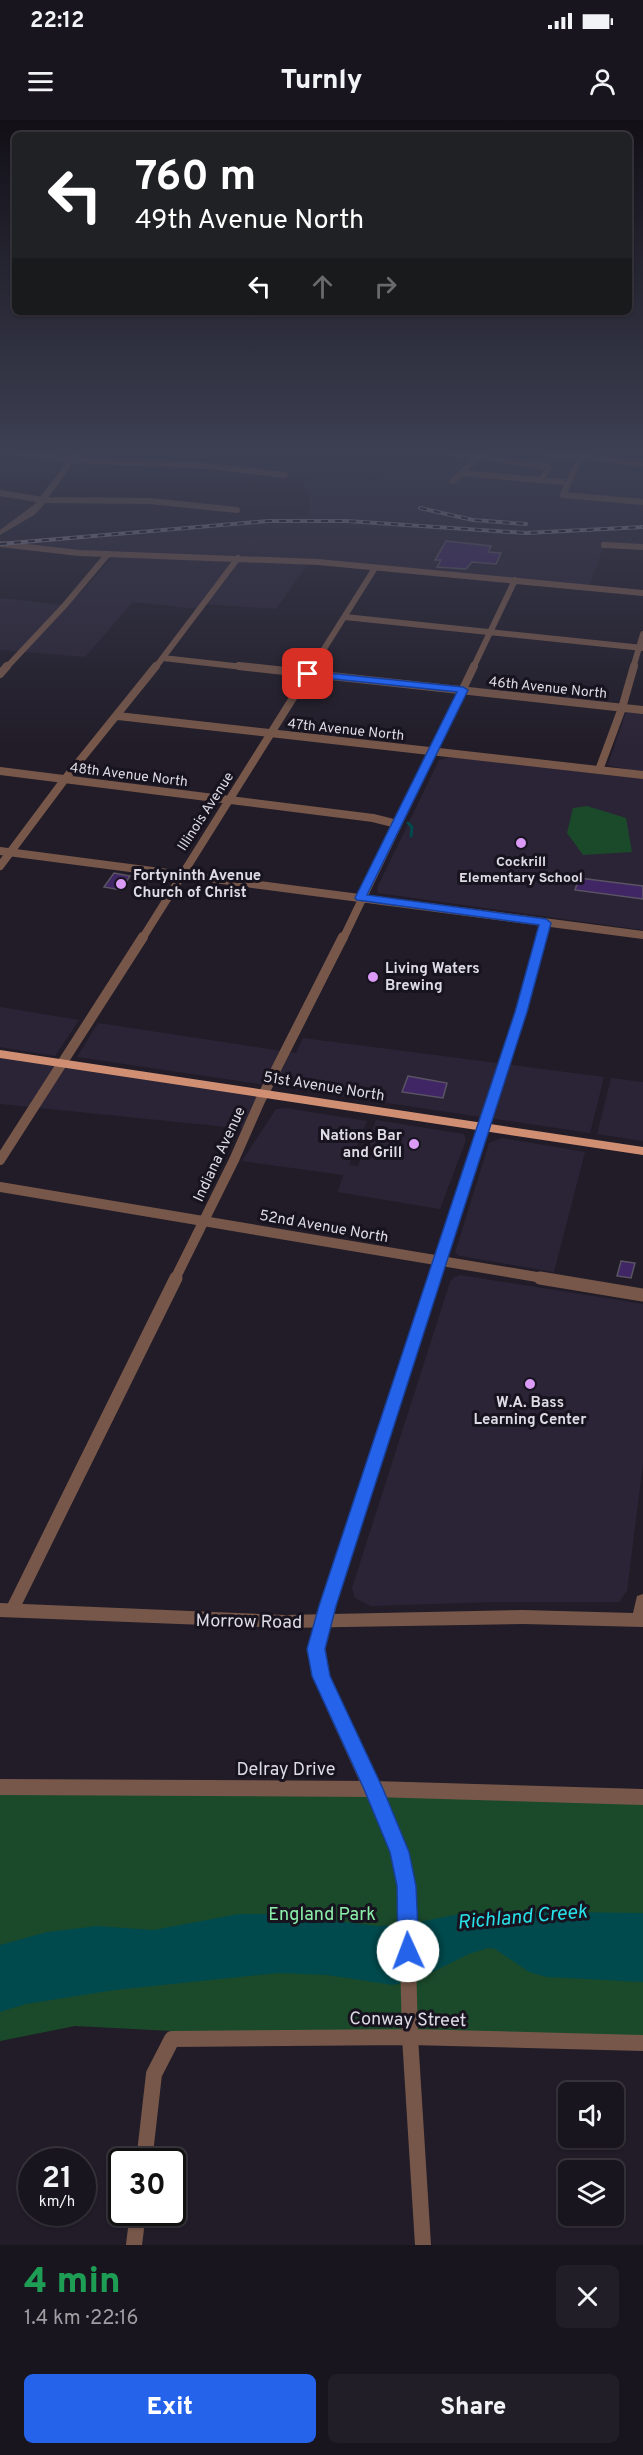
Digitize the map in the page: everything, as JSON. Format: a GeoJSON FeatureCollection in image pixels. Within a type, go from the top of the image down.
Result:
{"type":"FeatureCollection","features":[{"type":"Feature","properties":{"kind":"main road","name":"51st Avenue North"},"geometry":{"type":"LineString","coordinates":[[0,1054],[643,1151]]}},
{"type":"Feature","properties":{"kind":"street"},"geometry":{"type":"LineString","coordinates":[[78,551],[318,562],[643,592]]}},
{"type":"Feature","properties":{"kind":"street"},"geometry":{"type":"LineString","coordinates":[[0,674],[108,554]]}},
{"type":"Feature","properties":{"kind":"street"},"geometry":{"type":"LineString","coordinates":[[0,866],[238,558]]}},
{"type":"Feature","properties":{"kind":"street","name":"Illinois Avenue"},"geometry":{"type":"LineString","coordinates":[[0,1160],[375,567]]}},
{"type":"Feature","properties":{"kind":"street","name":"Indiana Avenue"},"geometry":{"type":"LineString","coordinates":[[6,1610],[204,1220],[515,580]]}},
{"type":"Feature","properties":{"kind":"street"},"geometry":{"type":"LineString","coordinates":[[345,617],[641,647]]}},
{"type":"Feature","properties":{"kind":"street"},"geometry":{"type":"LineString","coordinates":[[599,770],[622,708],[643,634]]}},
{"type":"Feature","properties":{"kind":"street","name":"46th Avenue North"},"geometry":{"type":"LineString","coordinates":[[163,658],[643,710]]}},
{"type":"Feature","properties":{"kind":"street","name":"47th Avenue North"},"geometry":{"type":"LineString","coordinates":[[118,716],[643,776]]}},
{"type":"Feature","properties":{"kind":"street","name":"48th Avenue North"},"geometry":{"type":"LineString","coordinates":[[0,771],[373,818],[398,824]]}},
{"type":"Feature","properties":{"kind":"street"},"geometry":{"type":"LineString","coordinates":[[0,851],[643,935]]}},
{"type":"Feature","properties":{"kind":"street"},"geometry":{"type":"LineString","coordinates":[[423,2245],[410,2037],[406,1886],[400,1852],[374,1789],[321,1676],[316,1649],[322,1622],[438,1260],[521,1012],[546,923]]}},
{"type":"Feature","properties":{"kind":"street","name":"52nd Avenue North"},"geometry":{"type":"LineString","coordinates":[[0,1187],[643,1295]]}},
{"type":"Feature","properties":{"kind":"street"},"geometry":{"type":"LineString","coordinates":[[642,1620],[643,1601]]}},
{"type":"Feature","properties":{"kind":"street","name":"Morrow Road"},"geometry":{"type":"LineString","coordinates":[[6,1610],[170,1619],[322,1622],[488,1617],[642,1620]]}},
{"type":"Feature","properties":{"kind":"street","name":"Delray Drive"},"geometry":{"type":"LineString","coordinates":[[0,1788],[14,1786],[374,1789],[643,1797]]}},
{"type":"Feature","properties":{"kind":"street","name":"Conway Street"},"geometry":{"type":"LineString","coordinates":[[146,2148],[154,2074],[172,2039],[410,2037],[643,2043]]}},
{"type":"Feature","properties":{"kind":"street"},"geometry":{"type":"LineString","coordinates":[[134,2245],[136,2226]]}},
{"type":"Feature","properties":{"kind":"shaded area"},"geometry":{"type":"Polygon","coordinates":[[[63,551],[602,551],[589,587],[310,561],[276,609],[203,604],[199,609],[133,602],[85,657],[0,650],[0,598],[65,605],[77,597],[112,558],[251,560],[63,551]]]}},
{"type":"Feature","properties":{"kind":"shaded area"},"geometry":{"type":"Polygon","coordinates":[[[626,712],[643,713],[643,773],[608,765],[626,712]]]}},
{"type":"Feature","properties":{"kind":"shaded area","name":"Cockrill Elementary School"},"geometry":{"type":"Polygon","coordinates":[[[450,757],[643,779],[643,930],[378,893],[377,888],[439,760],[450,757]]]}},
{"type":"Feature","properties":{"kind":"shaded area"},"geometry":{"type":"Polygon","coordinates":[[[0,1007],[79,1020],[55,1056],[0,1047],[0,1007]]]}},
{"type":"Feature","properties":{"kind":"shaded area"},"geometry":{"type":"Polygon","coordinates":[[[98,1023],[296,1053],[303,1038],[604,1077],[590,1133],[77,1057],[98,1023]]]}},
{"type":"Feature","properties":{"kind":"shaded area"},"geometry":{"type":"Polygon","coordinates":[[[0,1053],[264,1094],[247,1129],[0,1104],[0,1053]]]}},
{"type":"Feature","properties":{"kind":"shaded area"},"geometry":{"type":"Polygon","coordinates":[[[611,1078],[643,1082],[643,1141],[597,1134],[611,1078]]]}},
{"type":"Feature","properties":{"kind":"shaded area"},"geometry":{"type":"Polygon","coordinates":[[[286,1108],[367,1121],[349,1165],[358,1166],[376,1120],[464,1134],[466,1140],[440,1209],[338,1192],[343,1175],[242,1161],[276,1109],[286,1108]]]}},
{"type":"Feature","properties":{"kind":"shaded area"},"geometry":{"type":"Polygon","coordinates":[[[502,1138],[585,1152],[554,1272],[460,1256],[455,1253],[489,1143],[502,1138]]]}},
{"type":"Feature","properties":{"kind":"shaded area","name":"W.A. Bass Learning Center"},"geometry":{"type":"Polygon","coordinates":[[[460,1275],[643,1304],[643,1464],[627,1591],[619,1602],[494,1602],[371,1606],[355,1598],[352,1588],[450,1282],[460,1275]]]}},
{"type":"Feature","properties":{"kind":"green space"},"geometry":{"type":"Polygon","coordinates":[[[587,806],[626,818],[632,852],[583,855],[567,833],[573,808],[587,806]]]}},
{"type":"Feature","properties":{"kind":"green space","name":"England Park"},"geometry":{"type":"Polygon","coordinates":[[[0,1788],[643,1797],[643,2037],[308,2038],[75,2026],[0,2041],[0,1788]]]}},
{"type":"Feature","properties":{"kind":"water","name":"Richland Creek"},"geometry":{"type":"Polygon","coordinates":[[[643,1913],[643,1982],[546,1977],[529,1972],[495,1949],[488,1948],[469,1954],[418,1979],[393,1985],[327,1975],[278,1973],[115,1990],[26,2004],[0,2012],[0,1945],[47,1932],[97,1926],[153,1930],[239,1914],[276,1914],[378,1926],[409,1924],[459,1914],[643,1913]]]}},
{"type":"Feature","properties":{"kind":"building"},"geometry":{"type":"Polygon","coordinates":[[[440,551],[501,553],[496,564],[472,562],[466,569],[437,567],[441,560],[435,560],[440,551]]]}},
{"type":"Feature","properties":{"kind":"building","name":"Fortyninth Avenue Church of Christ"},"geometry":{"type":"Polygon","coordinates":[[[114,873],[130,876],[121,890],[104,887],[114,873]]]}},
{"type":"Feature","properties":{"kind":"building"},"geometry":{"type":"Polygon","coordinates":[[[579,878],[643,886],[643,899],[575,890],[579,878]]]}},
{"type":"Feature","properties":{"kind":"building"},"geometry":{"type":"Polygon","coordinates":[[[408,1076],[447,1083],[443,1098],[402,1092],[408,1076]]]}},
{"type":"Feature","properties":{"kind":"building"},"geometry":{"type":"Polygon","coordinates":[[[621,1261],[635,1263],[631,1278],[617,1276],[621,1261]]]}},
{"type":"Feature","properties":{"kind":"waterway"},"geometry":{"type":"LineString","coordinates":[[408,823],[412,827],[411,836]]}},
{"type":"Feature","properties":{"kind":"place","name":"Cockrill Elementary School"},"geometry":{"type":"Point","coordinates":[521,843]}},
{"type":"Feature","properties":{"kind":"place","name":"Fortyninth Avenue Church of Christ"},"geometry":{"type":"Point","coordinates":[121,884]}},
{"type":"Feature","properties":{"kind":"place","name":"Living Waters Brewing"},"geometry":{"type":"Point","coordinates":[373,977]}},
{"type":"Feature","properties":{"kind":"place","name":"Nations Bar and Grill"},"geometry":{"type":"Point","coordinates":[414,1144]}},
{"type":"Feature","properties":{"kind":"place","name":"W.A. Bass Learning Center"},"geometry":{"type":"Point","coordinates":[530,1384]}},
{"type":"Feature","properties":{"kind":"route"},"geometry":{"type":"LineString","coordinates":[[308,674],[463,690],[360,898],[546,923],[521,1012],[327,1606],[316,1649],[321,1676],[374,1789],[400,1852],[406,1877],[408,1951]]}}]}
